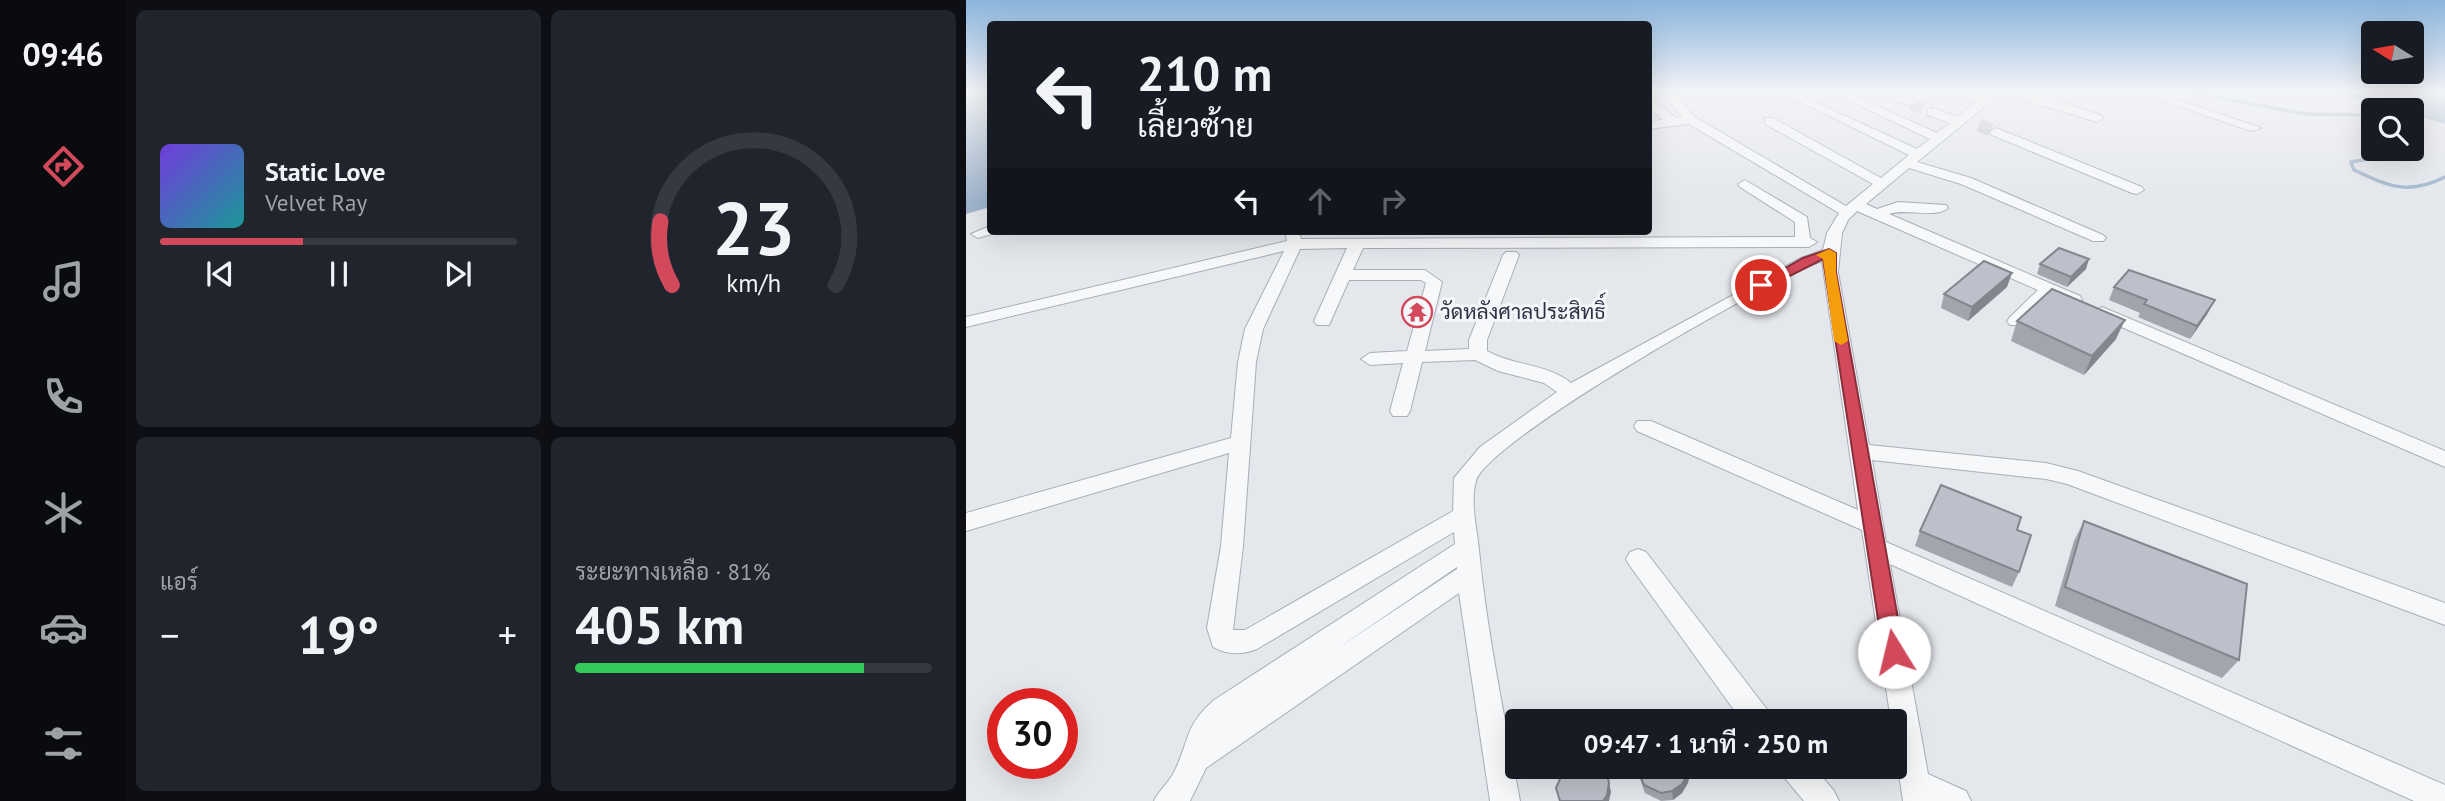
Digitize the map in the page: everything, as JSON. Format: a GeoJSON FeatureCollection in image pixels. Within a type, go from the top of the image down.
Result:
{"type":"FeatureCollection","features":[{"type":"Feature","properties":{"kind":"street"},"geometry":{"type":"LineString","coordinates":[[1706,128],[1852,209],[1876,214],[2445,459]]}},
{"type":"Feature","properties":{"kind":"street"},"geometry":{"type":"LineString","coordinates":[[1782,128],[1881,183]]}},
{"type":"Feature","properties":{"kind":"street"},"geometry":{"type":"LineString","coordinates":[[1854,128],[1911,159],[2098,238]]}},
{"type":"Feature","properties":{"kind":"street"},"geometry":{"type":"LineString","coordinates":[[1917,128],[1938,138]]}},
{"type":"Feature","properties":{"kind":"street"},"geometry":{"type":"LineString","coordinates":[[1504,801],[1469,561],[1464,515],[1465,478],[1487,452],[1569,393],[1669,335],[1808,261],[1814,244],[1835,228],[1852,209],[1911,159],[1955,128]]}},
{"type":"Feature","properties":{"kind":"street"},"geometry":{"type":"LineString","coordinates":[[1996,132],[2137,190]]}},
{"type":"Feature","properties":{"kind":"street"},"geometry":{"type":"LineString","coordinates":[[1745,184],[1802,219],[1830,272],[1916,792],[1956,801]]}},
{"type":"Feature","properties":{"kind":"street"},"geometry":{"type":"LineString","coordinates":[[966,322],[1294,238],[1357,244],[1402,237],[1513,250],[1626,237],[1814,244]]}},
{"type":"Feature","properties":{"kind":"street"},"geometry":{"type":"LineString","coordinates":[[1294,238],[1254,329],[1247,362],[1232,546],[1220,628],[1222,639],[1227,642],[1248,640],[1464,515]]}},
{"type":"Feature","properties":{"kind":"street"},"geometry":{"type":"LineString","coordinates":[[1323,321],[1357,244]]}},
{"type":"Feature","properties":{"kind":"street"},"geometry":{"type":"LineString","coordinates":[[1478,354],[1478,340],[1513,250]]}},
{"type":"Feature","properties":{"kind":"street"},"geometry":{"type":"LineString","coordinates":[[1343,275],[1425,275],[1434,282],[1400,411]]}},
{"type":"Feature","properties":{"kind":"street"},"geometry":{"type":"LineString","coordinates":[[1370,359],[1478,354],[1492,362],[1518,370],[1547,375],[1561,383],[1569,393]]}},
{"type":"Feature","properties":{"kind":"street"},"geometry":{"type":"LineString","coordinates":[[1644,426],[2445,800]]}},
{"type":"Feature","properties":{"kind":"street"},"geometry":{"type":"LineString","coordinates":[[966,522],[1239,443]]}},
{"type":"Feature","properties":{"kind":"street"},"geometry":{"type":"LineString","coordinates":[[1860,451],[2046,471],[2071,477],[2445,614]]}},
{"type":"Feature","properties":{"kind":"street"},"geometry":{"type":"LineString","coordinates":[[1638,559],[1750,709]]}},
{"type":"Feature","properties":{"kind":"street"},"geometry":{"type":"LineString","coordinates":[[1169,801],[1181,789],[1196,758],[1469,561]]}},
{"type":"Feature","properties":{"kind":"lane"},"geometry":{"type":"LineString","coordinates":[[1876,214],[1898,206],[1941,208]]}},
{"type":"Feature","properties":{"kind":"lane"},"geometry":{"type":"LineString","coordinates":[[2017,321],[2048,289]]}},
{"type":"Feature","properties":{"kind":"lane"},"geometry":{"type":"LineString","coordinates":[[1805,779],[1824,801]]}},
{"type":"Feature","properties":{"kind":"water"},"geometry":{"type":"Polygon","coordinates":[[[966,128],[987,128],[987,208],[966,214],[966,128]]]}},
{"type":"Feature","properties":{"kind":"building"},"geometry":{"type":"Polygon","coordinates":[[[2059,248],[2089,259],[2071,277],[2040,264],[2059,248]]]}},
{"type":"Feature","properties":{"kind":"building"},"geometry":{"type":"Polygon","coordinates":[[[1984,261],[2012,273],[1972,307],[1944,294],[1984,261]]]}},
{"type":"Feature","properties":{"kind":"building"},"geometry":{"type":"Polygon","coordinates":[[[2129,270],[2215,300],[2197,326],[2144,304],[2147,300],[2114,287],[2129,270]]]}},
{"type":"Feature","properties":{"kind":"building"},"geometry":{"type":"Polygon","coordinates":[[[2052,289],[2125,320],[2092,356],[2017,321],[2052,289]]]}},
{"type":"Feature","properties":{"kind":"building"},"geometry":{"type":"Polygon","coordinates":[[[1941,485],[2021,517],[2017,530],[2031,535],[2019,572],[1920,531],[1941,485]]]}},
{"type":"Feature","properties":{"kind":"building"},"geometry":{"type":"Polygon","coordinates":[[[2084,521],[2247,584],[2239,660],[2065,587],[2084,521]]]}},
{"type":"Feature","properties":{"kind":"building"},"geometry":{"type":"Polygon","coordinates":[[[1560,779],[1608,779],[1609,783],[1603,801],[1560,801],[1556,788],[1560,779]]]}},
{"type":"Feature","properties":{"kind":"building"},"geometry":{"type":"Polygon","coordinates":[[[1642,779],[1685,779],[1672,791],[1661,793],[1644,785],[1642,779]]]}},
{"type":"Feature","properties":{"kind":"waterway"},"geometry":{"type":"LineString","coordinates":[[2361,160],[2351,162],[2354,170],[2400,187],[2421,186],[2445,177]]}},
{"type":"Feature","properties":{"kind":"tunnel"},"geometry":{"type":"LineString","coordinates":[[1987,128],[1996,132]]}},
{"type":"Feature","properties":{"kind":"slow traffic"},"geometry":{"type":"LineString","coordinates":[[1823,255],[1829,253],[1841,341]]}},
{"type":"Feature","properties":{"kind":"place","name":"วัดหลังศาลประสิทธิ์"},"geometry":{"type":"Point","coordinates":[1417,312]}},
{"type":"Feature","properties":{"kind":"route"},"geometry":{"type":"LineString","coordinates":[[1761,285],[1829,253],[1894,652]]}}]}
